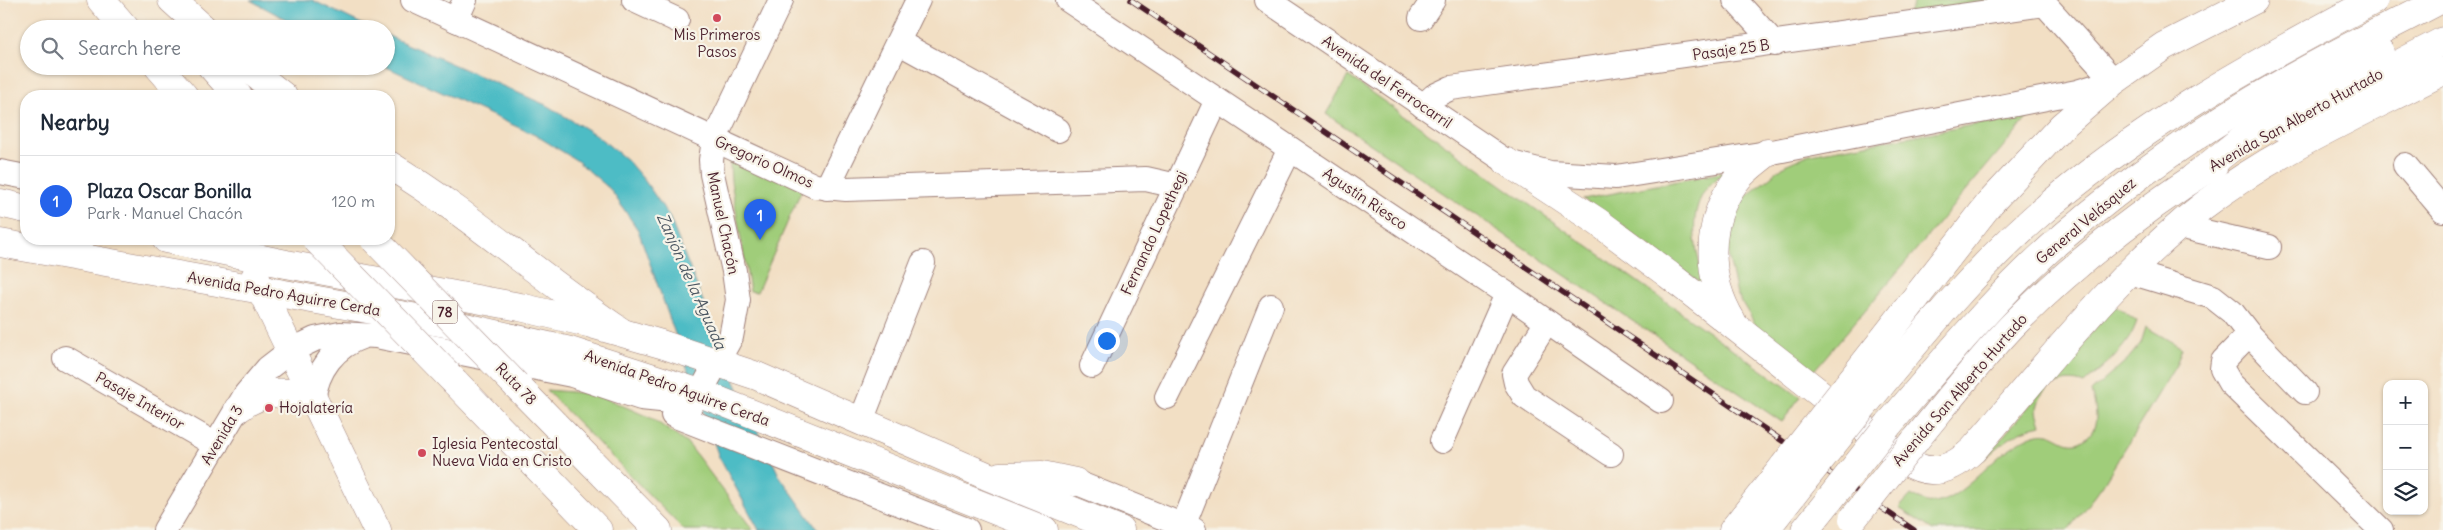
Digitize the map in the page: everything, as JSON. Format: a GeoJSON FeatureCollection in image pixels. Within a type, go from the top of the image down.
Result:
{"type":"FeatureCollection","features":[{"type":"Feature","properties":{"kind":"main road"},"geometry":{"type":"LineString","coordinates":[[101,0],[118,20]]}},
{"type":"Feature","properties":{"kind":"main road"},"geometry":{"type":"LineString","coordinates":[[151,0],[169,20]]}},
{"type":"Feature","properties":{"kind":"main road"},"geometry":{"type":"LineString","coordinates":[[172,0],[194,20]]}},
{"type":"Feature","properties":{"kind":"main road"},"geometry":{"type":"LineString","coordinates":[[1734,528],[1795,472],[1855,395],[2016,173],[2062,126],[2114,81],[2164,46],[2254,0]]}},
{"type":"Feature","properties":{"kind":"main road"},"geometry":{"type":"LineString","coordinates":[[1855,395],[2031,220],[2102,163],[2184,106],[2284,48],[2374,0]]}},
{"type":"Feature","properties":{"kind":"main road","name":"General Velásquez"},"geometry":{"type":"LineString","coordinates":[[1805,530],[1890,424],[1995,302],[2028,269],[2100,206],[2232,114],[2287,80],[2440,0]]}},
{"type":"Feature","properties":{"kind":"main road"},"geometry":{"type":"LineString","coordinates":[[2193,178],[2266,120],[2443,12]]}},
{"type":"Feature","properties":{"kind":"main road","name":"Avenida San Alberto Hurtado"},"geometry":{"type":"LineString","coordinates":[[1848,524],[1982,360],[2049,290],[2118,231],[2193,178],[2264,134],[2443,41]]}},
{"type":"Feature","properties":{"kind":"main road"},"geometry":{"type":"LineString","coordinates":[[1507,162],[1598,222],[1736,326],[1910,464],[1924,470],[1943,470],[1953,466],[1974,450],[2130,272],[2179,226],[2224,191],[2264,164],[2443,71]]}},
{"type":"Feature","properties":{"kind":"main road"},"geometry":{"type":"LineString","coordinates":[[166,75],[179,90]]}},
{"type":"Feature","properties":{"kind":"main road"},"geometry":{"type":"LineString","coordinates":[[219,75],[233,90]]}},
{"type":"Feature","properties":{"kind":"main road"},"geometry":{"type":"LineString","coordinates":[[256,75],[275,90]]}},
{"type":"Feature","properties":{"kind":"main road"},"geometry":{"type":"LineString","coordinates":[[1736,326],[1720,296],[1715,280],[1712,264],[1714,230],[1726,196],[1736,180],[1767,153]]}},
{"type":"Feature","properties":{"kind":"main road"},"geometry":{"type":"LineString","coordinates":[[395,169],[473,222],[562,291],[620,331]]}},
{"type":"Feature","properties":{"kind":"main road"},"geometry":{"type":"LineString","coordinates":[[0,203],[20,208]]}},
{"type":"Feature","properties":{"kind":"main road","name":"Avenida Pedro Aguirre Cerda"},"geometry":{"type":"LineString","coordinates":[[0,243],[261,288],[534,341],[610,362],[684,404],[760,417],[1044,530]]}},
{"type":"Feature","properties":{"kind":"main road","name":"Avenida Pedro Aguirre Cerda"},"geometry":{"type":"LineString","coordinates":[[221,245],[239,247],[511,305],[620,331],[718,362],[746,372],[988,476],[1120,530]]}},
{"type":"Feature","properties":{"kind":"main road"},"geometry":{"type":"LineString","coordinates":[[322,245],[598,530]]}},
{"type":"Feature","properties":{"kind":"main road","name":"Ruta 78"},"geometry":{"type":"LineString","coordinates":[[380,245],[658,530]]}},
{"type":"Feature","properties":{"kind":"main road"},"geometry":{"type":"LineString","coordinates":[[239,247],[261,288],[313,400],[377,530]]}},
{"type":"Feature","properties":{"kind":"main road"},"geometry":{"type":"LineString","coordinates":[[238,409],[257,396],[280,391],[292,392],[313,400]]}},
{"type":"Feature","properties":{"kind":"main road"},"geometry":{"type":"LineString","coordinates":[[1765,530],[1795,472]]}},
{"type":"Feature","properties":{"kind":"main road"},"geometry":{"type":"LineString","coordinates":[[988,476],[1042,475],[1075,482]]}},
{"type":"Feature","properties":{"kind":"main road"},"geometry":{"type":"LineString","coordinates":[[977,503],[1007,530]]}},
{"type":"Feature","properties":{"kind":"street","name":"Gregorio Olmos"},"geometry":{"type":"LineString","coordinates":[[413,0],[461,10],[714,140],[816,186],[827,188],[1146,179],[1177,186]]}},
{"type":"Feature","properties":{"kind":"street"},"geometry":{"type":"LineString","coordinates":[[634,0],[677,20]]}},
{"type":"Feature","properties":{"kind":"street","name":"Manuel Chacón"},"geometry":{"type":"LineString","coordinates":[[684,404],[718,362],[731,337],[738,300],[734,271],[712,174],[711,160],[714,140],[781,0]]}},
{"type":"Feature","properties":{"kind":"street"},"geometry":{"type":"LineString","coordinates":[[827,188],[918,0]]}},
{"type":"Feature","properties":{"kind":"street","name":"Agustín Riesco"},"geometry":{"type":"LineString","coordinates":[[1068,0],[1507,294],[1661,401]]}},
{"type":"Feature","properties":{"kind":"street"},"geometry":{"type":"LineString","coordinates":[[1735,0],[1758,9],[1775,44]]}},
{"type":"Feature","properties":{"kind":"street","name":"Avenida del Ferrocarril"},"geometry":{"type":"LineString","coordinates":[[1274,2],[1507,162]]}},
{"type":"Feature","properties":{"kind":"street"},"geometry":{"type":"LineString","coordinates":[[1507,162],[1550,173],[1616,177],[1767,153],[2077,92],[2114,81],[2043,2]]}},
{"type":"Feature","properties":{"kind":"street","name":"Pasaje 25 B"},"geometry":{"type":"LineString","coordinates":[[1423,106],[1434,96],[1451,88],[1775,44],[2043,2]]}},
{"type":"Feature","properties":{"kind":"street"},"geometry":{"type":"LineString","coordinates":[[898,42],[1058,130]]}},
{"type":"Feature","properties":{"kind":"street","name":"Fernando Lopethegi"},"geometry":{"type":"LineString","coordinates":[[1092,366],[1217,100]]}},
{"type":"Feature","properties":{"kind":"street"},"geometry":{"type":"LineString","coordinates":[[1167,397],[1290,149]]}},
{"type":"Feature","properties":{"kind":"street"},"geometry":{"type":"LineString","coordinates":[[2405,165],[2443,210]]}},
{"type":"Feature","properties":{"kind":"street"},"geometry":{"type":"LineString","coordinates":[[0,172],[20,176]]}},
{"type":"Feature","properties":{"kind":"street"},"geometry":{"type":"LineString","coordinates":[[2179,226],[2269,247]]}},
{"type":"Feature","properties":{"kind":"street"},"geometry":{"type":"LineString","coordinates":[[861,421],[923,263]]}},
{"type":"Feature","properties":{"kind":"street"},"geometry":{"type":"LineString","coordinates":[[2130,272],[2213,297],[2232,312],[2248,334],[2305,392]]}},
{"type":"Feature","properties":{"kind":"street"},"geometry":{"type":"LineString","coordinates":[[1442,441],[1507,294]]}},
{"type":"Feature","properties":{"kind":"street"},"geometry":{"type":"LineString","coordinates":[[1075,482],[1186,529],[1271,306]]}},
{"type":"Feature","properties":{"kind":"street"},"geometry":{"type":"LineString","coordinates":[[1547,322],[1514,374],[1516,383],[1524,396],[1611,454]]}},
{"type":"Feature","properties":{"kind":"street"},"geometry":{"type":"LineString","coordinates":[[2248,334],[2223,361],[2222,369],[2230,383],[2381,530]]}},
{"type":"Feature","properties":{"kind":"street"},"geometry":{"type":"LineString","coordinates":[[313,400],[317,381],[326,363],[339,348],[366,335]]}},
{"type":"Feature","properties":{"kind":"street"},"geometry":{"type":"LineString","coordinates":[[290,351],[327,336],[366,335],[564,374],[625,393],[658,401],[684,404]]}},
{"type":"Feature","properties":{"kind":"street","name":"Avenida 3"},"geometry":{"type":"LineString","coordinates":[[165,530],[256,380],[290,351]]}},
{"type":"Feature","properties":{"kind":"street","name":"Pasaje Interior"},"geometry":{"type":"LineString","coordinates":[[65,358],[216,445]]}},
{"type":"Feature","properties":{"kind":"street","name":"Avenida Pedro Aguirre Cerda"},"geometry":{"type":"LineString","coordinates":[[684,404],[785,458],[968,530]]}},
{"type":"Feature","properties":{"kind":"green space"},"geometry":{"type":"Polygon","coordinates":[[[1916,0],[2012,0],[1906,17],[1916,0]]]}},
{"type":"Feature","properties":{"kind":"green space"},"geometry":{"type":"Polygon","coordinates":[[[1348,76],[1800,397],[1782,422],[1326,114],[1348,76]]]}},
{"type":"Feature","properties":{"kind":"green space"},"geometry":{"type":"Polygon","coordinates":[[[2030,115],[1811,374],[1759,331],[1737,294],[1724,237],[1743,199],[1785,165],[1810,154],[2030,115]]]}},
{"type":"Feature","properties":{"kind":"green space"},"geometry":{"type":"Polygon","coordinates":[[[729,150],[802,189],[757,292],[750,291],[731,181],[729,150]]]}},
{"type":"Feature","properties":{"kind":"green space"},"geometry":{"type":"Polygon","coordinates":[[[1725,172],[1707,188],[1700,199],[1696,211],[1695,236],[1699,262],[1706,287],[1583,199],[1725,172]]]}},
{"type":"Feature","properties":{"kind":"green space"},"geometry":{"type":"Polygon","coordinates":[[[2115,305],[2137,321],[2122,348],[2084,384],[2069,381],[2054,385],[2048,389],[2039,401],[2037,409],[2041,425],[2017,434],[1983,460],[2115,305]]]}},
{"type":"Feature","properties":{"kind":"green space"},"geometry":{"type":"Polygon","coordinates":[[[2146,327],[2182,348],[2176,365],[2102,486],[2068,530],[1933,530],[1899,508],[1911,495],[1932,503],[1951,497],[1962,490],[2001,455],[2027,438],[2043,433],[2066,442],[2075,443],[2086,438],[2094,428],[2096,416],[2091,392],[2128,359],[2141,343],[2146,327]]]}},
{"type":"Feature","properties":{"kind":"green space"},"geometry":{"type":"Polygon","coordinates":[[[546,390],[596,394],[653,419],[689,445],[753,530],[684,530],[546,390]]]}},
{"type":"Feature","properties":{"kind":"water"},"geometry":{"type":"Polygon","coordinates":[[[250,0],[312,0],[353,20],[287,20],[250,0]]]}},
{"type":"Feature","properties":{"kind":"water","name":"Zanjón de la Aguada"},"geometry":{"type":"Polygon","coordinates":[[[395,39],[546,105],[596,135],[627,160],[645,181],[669,216],[736,384],[779,475],[818,530],[759,530],[719,457],[638,230],[610,189],[576,160],[537,136],[395,71],[395,39]]]}},
{"type":"Feature","properties":{"kind":"railway"},"geometry":{"type":"LineString","coordinates":[[1131,0],[1914,530]]}},
{"type":"Feature","properties":{"kind":"place","name":"Mis Primeros Pasos"},"geometry":{"type":"Point","coordinates":[717,18]}},
{"type":"Feature","properties":{"kind":"place","name":"Plaza Oscar Bonilla"},"geometry":{"type":"Point","coordinates":[760,240]}},
{"type":"Feature","properties":{"kind":"place","name":"Hojalatería"},"geometry":{"type":"Point","coordinates":[269,408]}},
{"type":"Feature","properties":{"kind":"place","name":"Iglesia Pentecostal Nueva Vida en Cristo"},"geometry":{"type":"Point","coordinates":[422,453]}}]}
